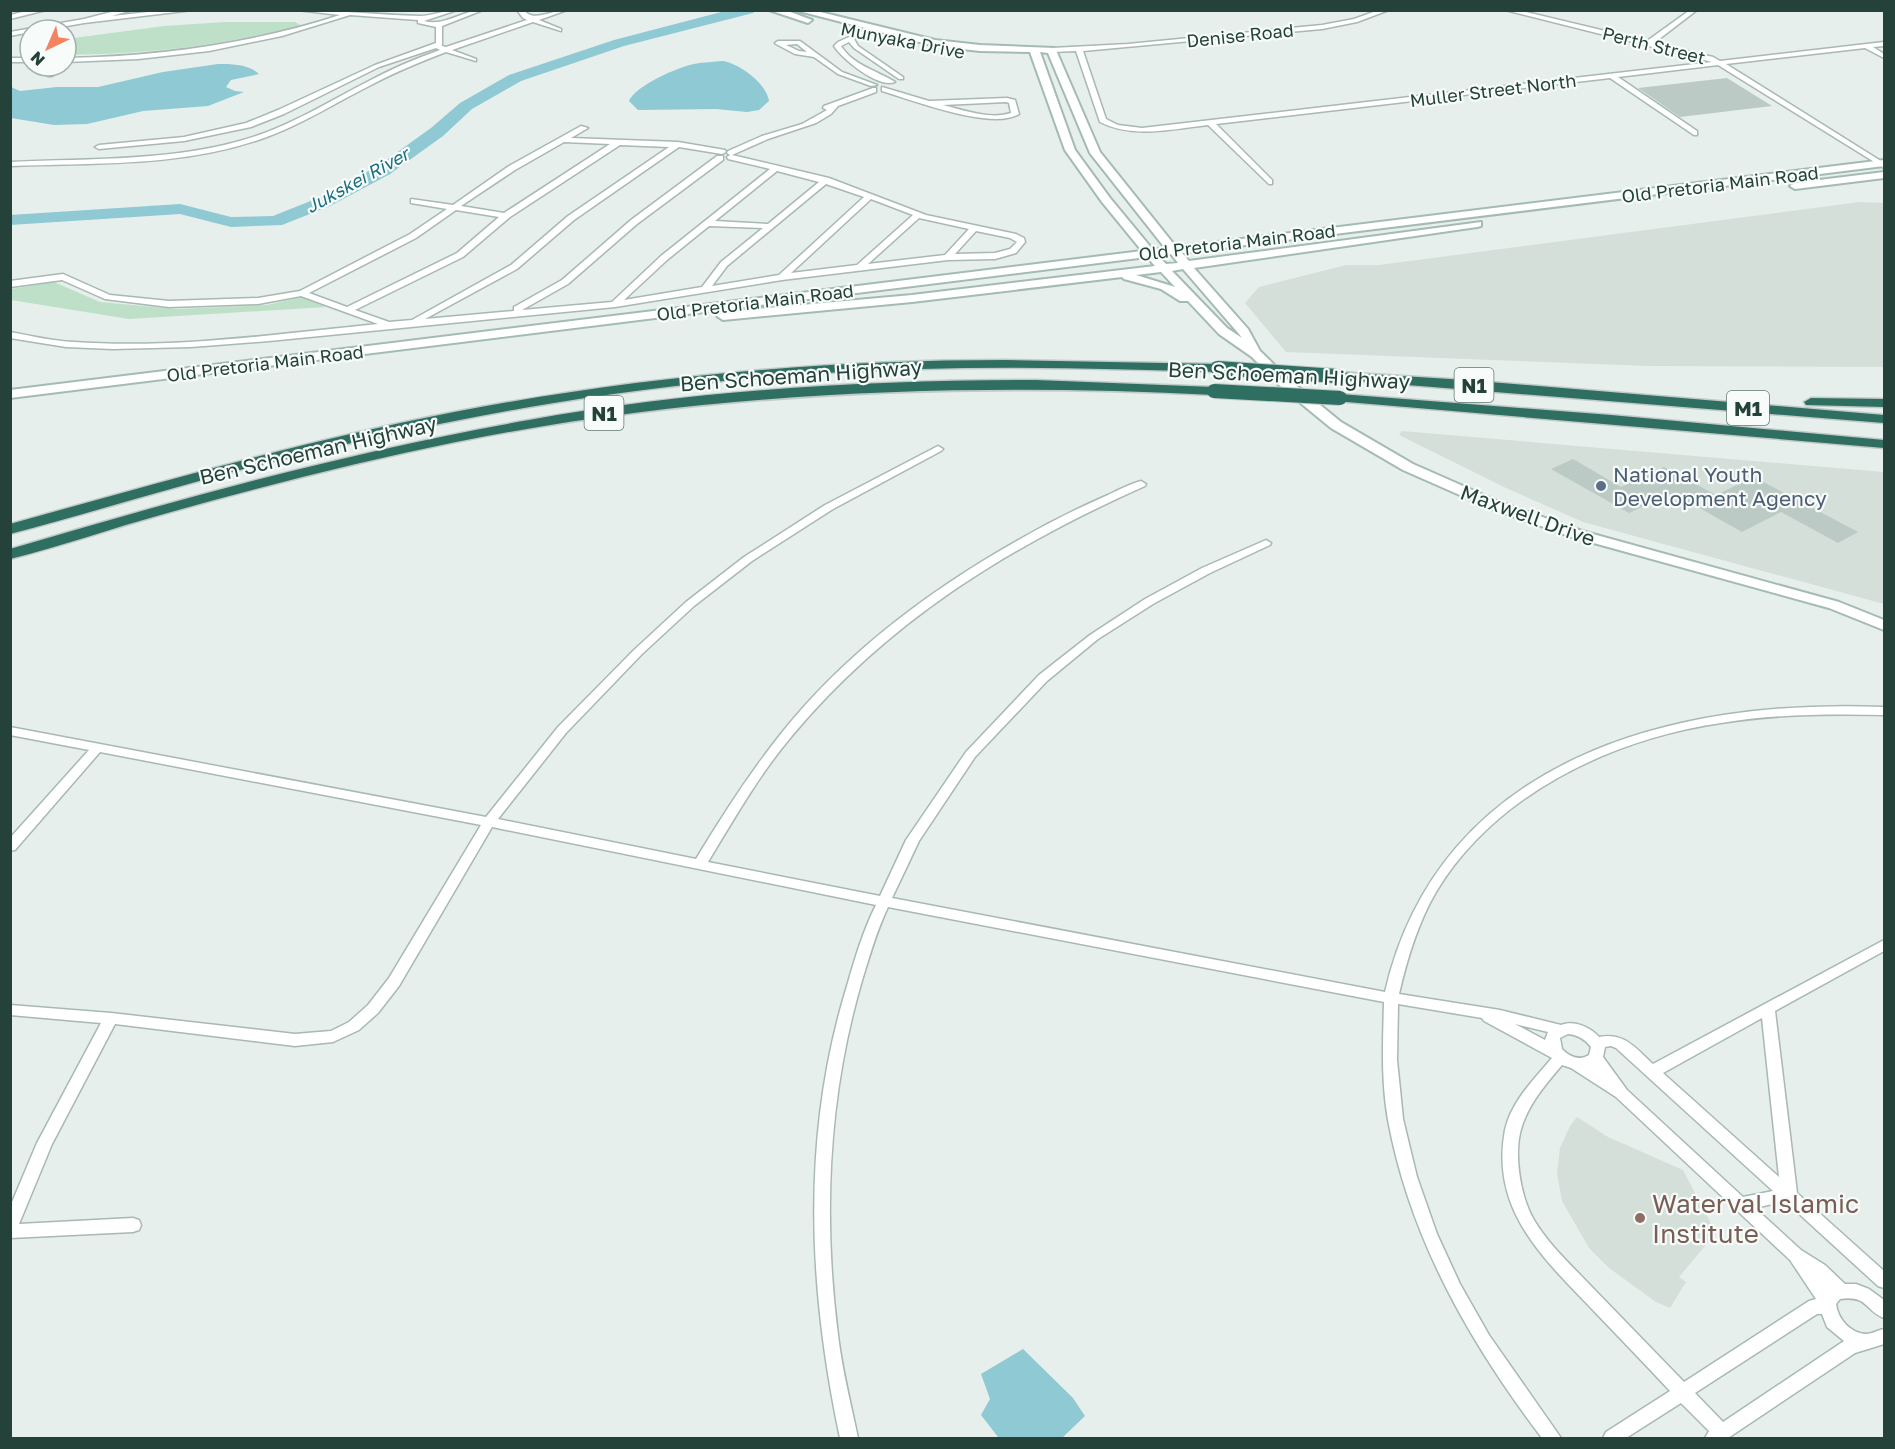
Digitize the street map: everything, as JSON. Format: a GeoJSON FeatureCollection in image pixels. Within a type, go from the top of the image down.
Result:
{"type":"FeatureCollection","features":[{"type":"Feature","properties":{"kind":"highway","name":"Ben Schoeman Highway"},"geometry":{"type":"LineString","coordinates":[[10,529],[226,470],[472,414],[601,392],[735,377],[877,366],[1061,364],[1217,368],[1611,396]]}},
{"type":"Feature","properties":{"kind":"highway","name":"Ben Schoeman Highway"},"geometry":{"type":"LineString","coordinates":[[10,554],[234,490],[479,434],[607,412],[876,388],[1036,384],[1214,391],[1340,398],[1611,419]]}},
{"type":"Feature","properties":{"kind":"highway"},"geometry":{"type":"LineString","coordinates":[[1611,396],[1884,403]]}},
{"type":"Feature","properties":{"kind":"highway","name":"M1"},"geometry":{"type":"LineString","coordinates":[[1611,396],[1884,419]]}},
{"type":"Feature","properties":{"kind":"highway"},"geometry":{"type":"LineString","coordinates":[[1611,419],[1884,444]]}},
{"type":"Feature","properties":{"kind":"highway","name":"M1"},"geometry":{"type":"LineString","coordinates":[[1611,419],[1884,435]]}},
{"type":"Feature","properties":{"kind":"main road","name":"Munyaka Drive"},"geometry":{"type":"LineString","coordinates":[[772,10],[861,34],[938,50],[1030,56]]}},
{"type":"Feature","properties":{"kind":"main road","name":"Munyaka Drive"},"geometry":{"type":"LineString","coordinates":[[799,10],[871,29],[952,46],[1030,56]]}},
{"type":"Feature","properties":{"kind":"main road"},"geometry":{"type":"LineString","coordinates":[[1030,56],[1053,52]]}},
{"type":"Feature","properties":{"kind":"main road","name":"Maxwell Drive"},"geometry":{"type":"LineString","coordinates":[[1053,52],[1092,147],[1110,174],[1244,332],[1256,354]]}},
{"type":"Feature","properties":{"kind":"main road","name":"Maxwell Drive"},"geometry":{"type":"LineString","coordinates":[[1030,56],[1041,69],[1070,150],[1084,173],[1150,254],[1223,331],[1256,354],[1286,384],[1336,424],[1371,447],[1446,485],[1492,504],[1577,534],[1834,605],[1884,625]]}},
{"type":"Feature","properties":{"kind":"main road","name":"Old Pretoria Main Road"},"geometry":{"type":"LineString","coordinates":[[590,324],[648,322],[853,306],[1255,255],[1532,216],[1793,186],[1884,167]]}},
{"type":"Feature","properties":{"kind":"main road","name":"Old Pretoria Main Road"},"geometry":{"type":"LineString","coordinates":[[10,394],[590,324],[1150,254],[1252,239],[1884,167]]}},
{"type":"Feature","properties":{"kind":"main road"},"geometry":{"type":"LineString","coordinates":[[1793,186],[1863,181],[1884,182]]}},
{"type":"Feature","properties":{"kind":"main road"},"geometry":{"type":"LineString","coordinates":[[1153,226],[1172,236],[1196,240],[1252,239]]}},
{"type":"Feature","properties":{"kind":"main road"},"geometry":{"type":"LineString","coordinates":[[1089,261],[1112,253],[1128,244],[1133,233]]}},
{"type":"Feature","properties":{"kind":"main road"},"geometry":{"type":"LineString","coordinates":[[1204,285],[1212,272],[1255,255]]}},
{"type":"Feature","properties":{"kind":"main road"},"geometry":{"type":"LineString","coordinates":[[1108,274],[1165,286],[1209,316]]}},
{"type":"Feature","properties":{"kind":"main road","name":"Maxwell Drive"},"geometry":{"type":"LineString","coordinates":[[1834,605],[1857,606],[1884,614]]}},
{"type":"Feature","properties":{"kind":"street"},"geometry":{"type":"LineString","coordinates":[[10,17],[43,10]]}},
{"type":"Feature","properties":{"kind":"street"},"geometry":{"type":"LineString","coordinates":[[84,21],[129,10]]}},
{"type":"Feature","properties":{"kind":"street"},"geometry":{"type":"LineString","coordinates":[[78,22],[190,10]]}},
{"type":"Feature","properties":{"kind":"street"},"geometry":{"type":"LineString","coordinates":[[300,10],[422,18],[454,10]]}},
{"type":"Feature","properties":{"kind":"street"},"geometry":{"type":"LineString","coordinates":[[422,18],[422,23],[439,25],[480,10]]}},
{"type":"Feature","properties":{"kind":"street"},"geometry":{"type":"LineString","coordinates":[[520,10],[525,16],[559,30]]}},
{"type":"Feature","properties":{"kind":"street"},"geometry":{"type":"LineString","coordinates":[[10,164],[184,155],[242,143],[295,123],[341,97],[410,64],[564,10]]}},
{"type":"Feature","properties":{"kind":"street","name":"Denise Road"},"geometry":{"type":"LineString","coordinates":[[1053,52],[1352,23],[1386,10]]}},
{"type":"Feature","properties":{"kind":"street","name":"Perth Street"},"geometry":{"type":"LineString","coordinates":[[1508,10],[1702,56],[1719,63],[1884,167]]}},
{"type":"Feature","properties":{"kind":"street"},"geometry":{"type":"LineString","coordinates":[[1649,43],[1694,11]]}},
{"type":"Feature","properties":{"kind":"street"},"geometry":{"type":"LineString","coordinates":[[78,60],[146,57],[241,44],[296,32],[348,14]]}},
{"type":"Feature","properties":{"kind":"street"},"geometry":{"type":"LineString","coordinates":[[441,15],[452,19]]}},
{"type":"Feature","properties":{"kind":"street"},"geometry":{"type":"LineString","coordinates":[[437,45],[439,25]]}},
{"type":"Feature","properties":{"kind":"street"},"geometry":{"type":"LineString","coordinates":[[871,29],[837,46],[839,51],[887,86],[928,103],[957,111],[1010,118],[1015,114],[1012,102],[1007,100],[928,103]]}},
{"type":"Feature","properties":{"kind":"street"},"geometry":{"type":"LineString","coordinates":[[788,128],[813,113],[835,106],[873,88],[887,86],[902,78],[852,44],[850,39]]}},
{"type":"Feature","properties":{"kind":"street","name":"Muller Street North"},"geometry":{"type":"LineString","coordinates":[[1080,51],[1103,120],[1116,127],[1142,130],[1884,44]]}},
{"type":"Feature","properties":{"kind":"street"},"geometry":{"type":"LineString","coordinates":[[437,45],[446,51],[474,60]]}},
{"type":"Feature","properties":{"kind":"street"},"geometry":{"type":"LineString","coordinates":[[99,147],[175,141],[248,125],[281,112],[377,66],[437,45]]}},
{"type":"Feature","properties":{"kind":"street"},"geometry":{"type":"LineString","coordinates":[[1868,46],[1884,56]]}},
{"type":"Feature","properties":{"kind":"street"},"geometry":{"type":"LineString","coordinates":[[816,55],[845,76],[873,88]]}},
{"type":"Feature","properties":{"kind":"street"},"geometry":{"type":"LineString","coordinates":[[854,63],[874,59]]}},
{"type":"Feature","properties":{"kind":"street"},"geometry":{"type":"LineString","coordinates":[[1612,76],[1694,133]]}},
{"type":"Feature","properties":{"kind":"street"},"geometry":{"type":"LineString","coordinates":[[512,312],[565,282],[634,222],[726,155],[822,116],[835,106]]}},
{"type":"Feature","properties":{"kind":"street"},"geometry":{"type":"LineString","coordinates":[[1210,122],[1269,182]]}},
{"type":"Feature","properties":{"kind":"street"},"geometry":{"type":"LineString","coordinates":[[10,284],[63,277],[108,297],[169,304],[258,301],[302,293],[413,236],[453,207],[559,140],[584,128]]}},
{"type":"Feature","properties":{"kind":"street"},"geometry":{"type":"LineString","coordinates":[[10,335],[74,345],[138,346],[227,342],[512,312],[615,304],[782,277],[948,257],[1005,254],[1021,242],[1012,236],[918,215],[826,180],[699,146],[559,140]]}},
{"type":"Feature","properties":{"kind":"street"},"geometry":{"type":"LineString","coordinates":[[348,310],[460,255],[505,216],[619,142]]}},
{"type":"Feature","properties":{"kind":"street"},"geometry":{"type":"LineString","coordinates":[[410,323],[514,267],[571,218],[678,144]]}},
{"type":"Feature","properties":{"kind":"street"},"geometry":{"type":"LineString","coordinates":[[615,304],[664,258],[776,168]]}},
{"type":"Feature","properties":{"kind":"street"},"geometry":{"type":"LineString","coordinates":[[704,290],[724,264],[826,180]]}},
{"type":"Feature","properties":{"kind":"street"},"geometry":{"type":"LineString","coordinates":[[782,277],[870,196]]}},
{"type":"Feature","properties":{"kind":"street"},"geometry":{"type":"LineString","coordinates":[[414,201],[505,216]]}},
{"type":"Feature","properties":{"kind":"street"},"geometry":{"type":"LineString","coordinates":[[858,269],[918,215]]}},
{"type":"Feature","properties":{"kind":"street"},"geometry":{"type":"LineString","coordinates":[[706,223],[770,226]]}},
{"type":"Feature","properties":{"kind":"street"},"geometry":{"type":"LineString","coordinates":[[948,257],[974,228]]}},
{"type":"Feature","properties":{"kind":"street"},"geometry":{"type":"LineString","coordinates":[[302,293],[388,325]]}},
{"type":"Feature","properties":{"kind":"street"},"geometry":{"type":"LineString","coordinates":[[10,1010],[111,1018],[295,1040],[333,1036],[354,1026],[373,1009],[394,982],[489,822],[562,730],[638,652],[690,604],[797,527],[862,488],[938,449]]}},
{"type":"Feature","properties":{"kind":"street"},"geometry":{"type":"LineString","coordinates":[[700,864],[738,801],[787,735],[819,698],[877,644],[952,585],[990,561],[1080,511],[1141,484]]}},
{"type":"Feature","properties":{"kind":"street"},"geometry":{"type":"LineString","coordinates":[[849,1438],[834,1362],[825,1297],[823,1153],[830,1082],[842,1016],[861,954],[881,901],[912,840],[957,770],[991,730],[1043,678],[1105,628],[1141,606],[1183,582],[1266,543]]}},
{"type":"Feature","properties":{"kind":"street"},"geometry":{"type":"LineString","coordinates":[[1552,1438],[1490,1353],[1440,1261],[1407,1173],[1393,1098],[1390,1057],[1391,998],[1416,917],[1433,884],[1468,841],[1528,788],[1559,771],[1616,746],[1694,723],[1769,712],[1884,711]]}},
{"type":"Feature","properties":{"kind":"street"},"geometry":{"type":"LineString","coordinates":[[10,731],[489,822],[881,901],[1391,998],[1500,1015],[1560,1030]]}},
{"type":"Feature","properties":{"kind":"street"},"geometry":{"type":"LineString","coordinates":[[10,847],[97,748]]}},
{"type":"Feature","properties":{"kind":"street"},"geometry":{"type":"LineString","coordinates":[[1652,1072],[1884,945]]}},
{"type":"Feature","properties":{"kind":"street"},"geometry":{"type":"LineString","coordinates":[[1768,1010],[1789,1194]]}},
{"type":"Feature","properties":{"kind":"street"},"geometry":{"type":"LineString","coordinates":[[1479,1013],[1576,1064],[1621,1093],[1795,1254],[1819,1270],[1842,1291]]}},
{"type":"Feature","properties":{"kind":"street"},"geometry":{"type":"LineString","coordinates":[[111,1018],[45,1143],[10,1229],[133,1225]]}},
{"type":"Feature","properties":{"kind":"street"},"geometry":{"type":"LineString","coordinates":[[1558,1055],[1551,1039],[1560,1030],[1567,1028],[1583,1031],[1621,1093]]}},
{"type":"Feature","properties":{"kind":"street"},"geometry":{"type":"LineString","coordinates":[[1576,1064],[1591,1062],[1596,1051],[1612,1040],[1621,1044],[1881,1278],[1859,1292]]}},
{"type":"Feature","properties":{"kind":"street"},"geometry":{"type":"LineString","coordinates":[[1558,1055],[1532,1091],[1514,1129],[1512,1180],[1518,1202],[1527,1223],[1546,1250],[1681,1393],[1718,1436],[1851,1346],[1876,1339]]}},
{"type":"Feature","properties":{"kind":"street"},"geometry":{"type":"LineString","coordinates":[[1741,1204],[1789,1194]]}},
{"type":"Feature","properties":{"kind":"street"},"geometry":{"type":"LineString","coordinates":[[1795,1254],[1828,1306],[1834,1324],[1842,1331],[1876,1339]]}},
{"type":"Feature","properties":{"kind":"street"},"geometry":{"type":"LineString","coordinates":[[1828,1306],[1835,1293],[1859,1292],[1870,1297],[1884,1311]]}},
{"type":"Feature","properties":{"kind":"street"},"geometry":{"type":"LineString","coordinates":[[1612,1438],[1815,1306],[1828,1306]]}},
{"type":"Feature","properties":{"kind":"shaded area"},"geometry":{"type":"Polygon","coordinates":[[[1860,202],[1884,203],[1884,367],[1649,366],[1286,352],[1245,303],[1259,287],[1346,265],[1379,265],[1860,202]]]}},
{"type":"Feature","properties":{"kind":"shaded area"},"geometry":{"type":"Polygon","coordinates":[[[1402,431],[1884,472],[1884,604],[1583,522],[1506,488],[1399,435],[1402,431]]]}},
{"type":"Feature","properties":{"kind":"shaded area","name":"Waterval Islamic Institute"},"geometry":{"type":"Polygon","coordinates":[[[1577,1117],[1608,1137],[1683,1170],[1716,1233],[1679,1277],[1686,1282],[1670,1308],[1656,1302],[1609,1268],[1589,1248],[1562,1201],[1557,1173],[1560,1148],[1570,1126],[1577,1117]]]}},
{"type":"Feature","properties":{"kind":"green space"},"geometry":{"type":"Polygon","coordinates":[[[225,22],[295,22],[302,26],[175,49],[78,54],[78,37],[164,26],[225,22]]]}},
{"type":"Feature","properties":{"kind":"green space"},"geometry":{"type":"Polygon","coordinates":[[[54,282],[100,302],[176,309],[267,305],[302,297],[326,307],[129,319],[11,300],[11,289],[54,282]]]}},
{"type":"Feature","properties":{"kind":"water"},"geometry":{"type":"Polygon","coordinates":[[[723,61],[737,66],[752,76],[763,88],[769,101],[759,110],[747,112],[716,109],[638,110],[629,101],[639,89],[668,73],[694,64],[723,61]]]}},
{"type":"Feature","properties":{"kind":"water"},"geometry":{"type":"Polygon","coordinates":[[[218,64],[245,66],[259,74],[231,80],[226,87],[244,92],[208,106],[143,111],[87,124],[54,125],[11,118],[11,87],[20,91],[57,87],[98,87],[163,72],[218,64]]]}},
{"type":"Feature","properties":{"kind":"water"},"geometry":{"type":"Polygon","coordinates":[[[1023,1349],[1073,1398],[1085,1416],[1062,1438],[998,1437],[981,1415],[990,1399],[981,1374],[1023,1349]]]}},
{"type":"Feature","properties":{"kind":"building"},"geometry":{"type":"Polygon","coordinates":[[[1727,78],[1772,106],[1680,117],[1638,88],[1727,78]]]}},
{"type":"Feature","properties":{"kind":"building"},"geometry":{"type":"Polygon","coordinates":[[[1573,459],[1621,487],[1664,467],[1716,495],[1754,477],[1858,532],[1838,543],[1781,512],[1742,532],[1673,493],[1629,513],[1551,469],[1573,459]]]}},
{"type":"Feature","properties":{"kind":"waterway","name":"Jukskei River"},"geometry":{"type":"LineString","coordinates":[[10,220],[180,209],[231,222],[276,221],[324,202],[384,170],[437,132],[466,106],[515,78],[619,43],[748,10]]}},
{"type":"Feature","properties":{"kind":"place","name":"National Youth Development Agency"},"geometry":{"type":"Point","coordinates":[1601,486]}},
{"type":"Feature","properties":{"kind":"place","name":"Waterval Islamic Institute"},"geometry":{"type":"Point","coordinates":[1640,1218]}}]}
